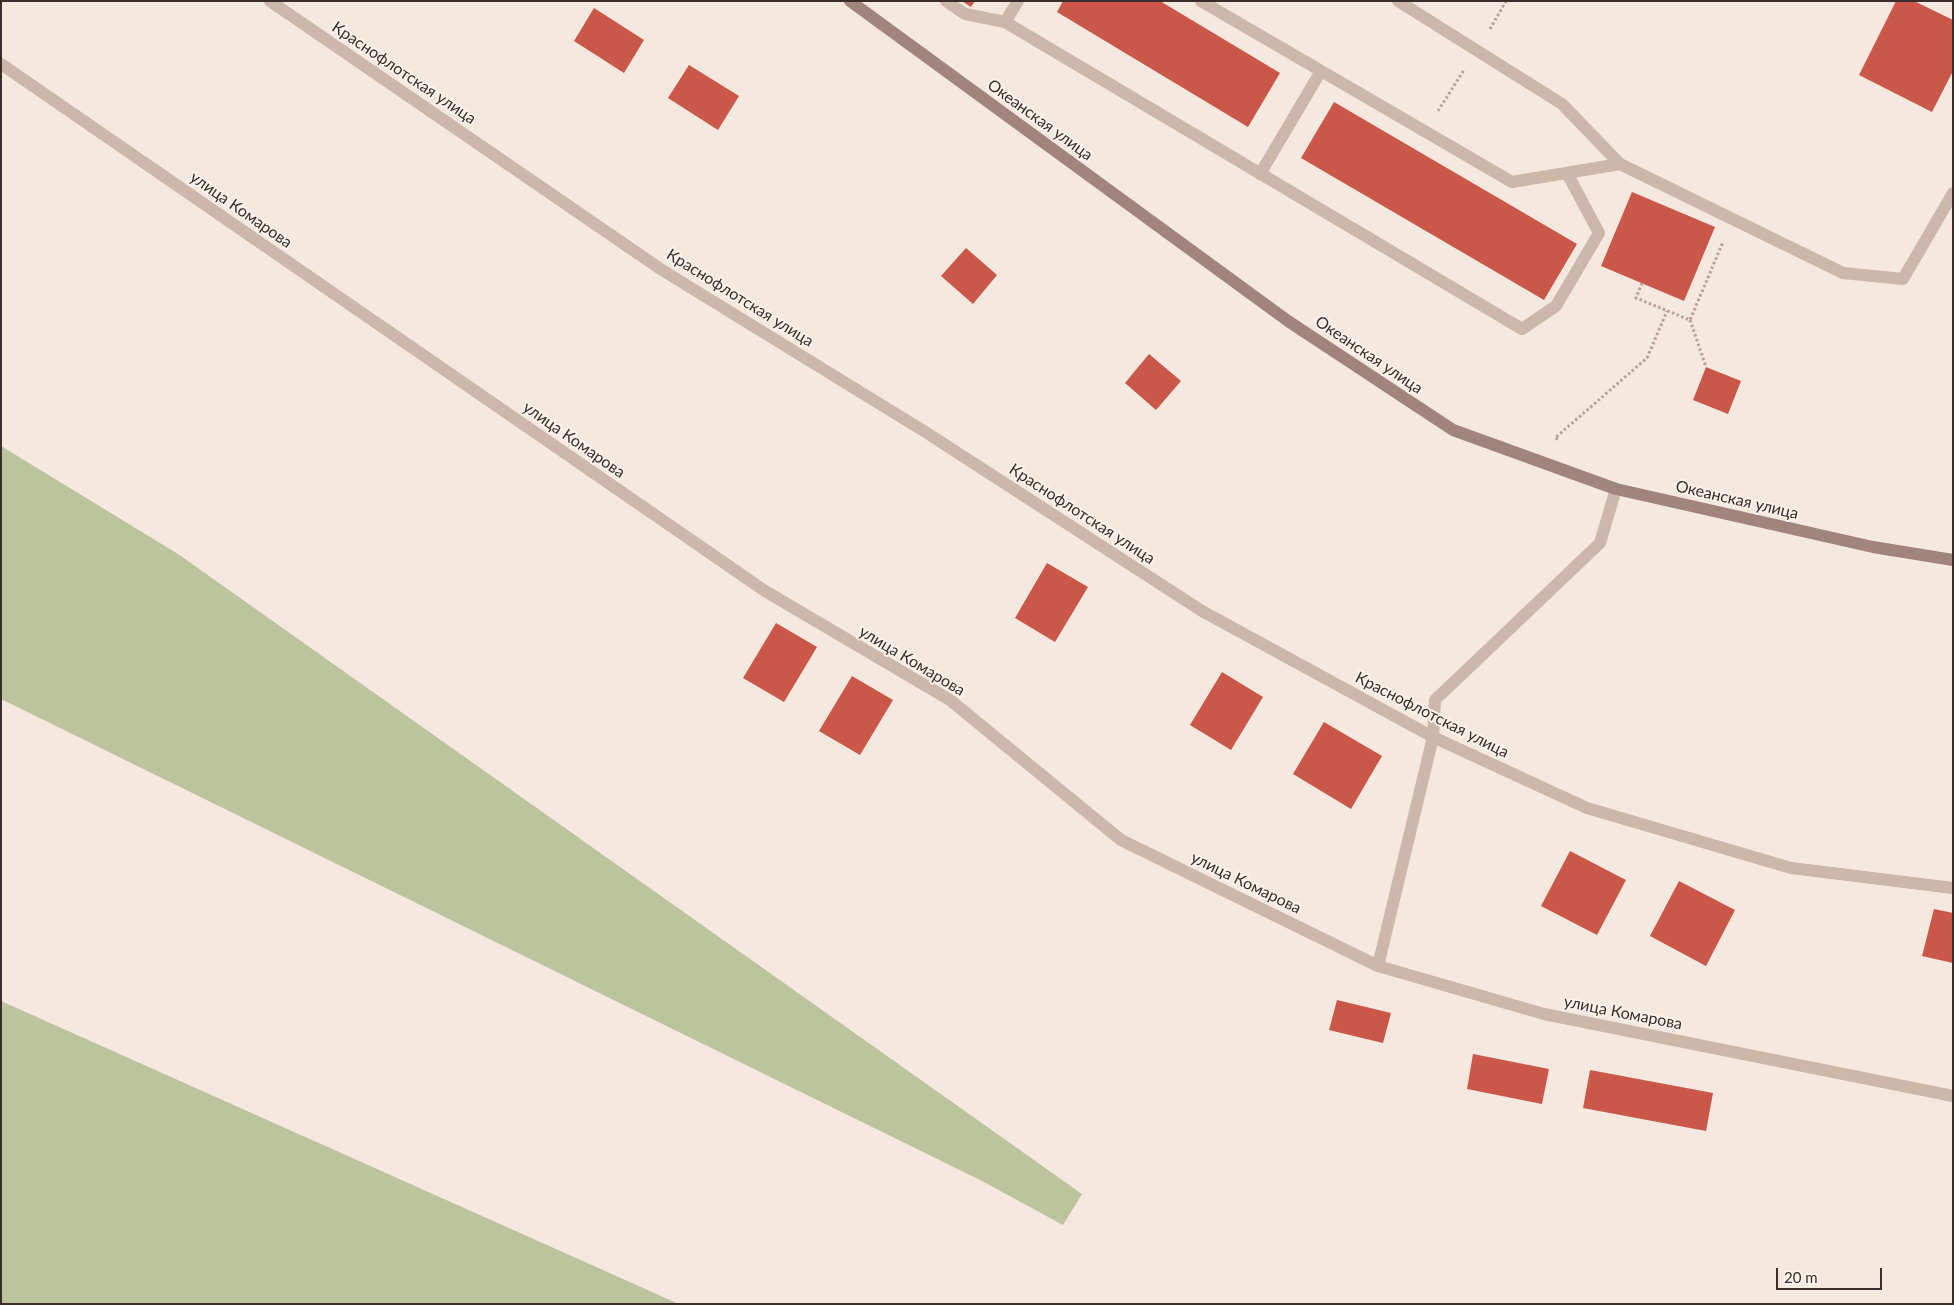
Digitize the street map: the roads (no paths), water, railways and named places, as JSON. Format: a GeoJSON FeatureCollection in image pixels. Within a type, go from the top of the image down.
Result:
{"type":"FeatureCollection","features":[{"type":"Feature","properties":{"kind":"main road","name":"Океанская улица"},"geometry":{"type":"LineString","coordinates":[[850,1],[1288,321],[1452,430],[1616,489],[1873,548],[1953,560]]}},
{"type":"Feature","properties":{"kind":"street","name":"Краснофлотская улица"},"geometry":{"type":"LineString","coordinates":[[270,1],[662,270],[927,434],[1202,611],[1433,737],[1587,808],[1782,865],[1953,888]]}},
{"type":"Feature","properties":{"kind":"street"},"geometry":{"type":"LineString","coordinates":[[946,1],[965,14],[1005,22],[1522,329],[1556,306],[1599,233],[1567,173]]}},
{"type":"Feature","properties":{"kind":"street"},"geometry":{"type":"LineString","coordinates":[[1005,22],[1018,1]]}},
{"type":"Feature","properties":{"kind":"street"},"geometry":{"type":"LineString","coordinates":[[1201,1],[1512,182],[1620,164]]}},
{"type":"Feature","properties":{"kind":"street"},"geometry":{"type":"LineString","coordinates":[[1398,1],[1562,104],[1620,164],[1843,273],[1904,279],[1953,193]]}},
{"type":"Feature","properties":{"kind":"street","name":"улица Комарова"},"geometry":{"type":"LineString","coordinates":[[1,64],[765,591],[950,700],[1121,840],[1378,966],[1544,1014],[1953,1096]]}},
{"type":"Feature","properties":{"kind":"street"},"geometry":{"type":"LineString","coordinates":[[1260,174],[1321,71]]}},
{"type":"Feature","properties":{"kind":"street"},"geometry":{"type":"LineString","coordinates":[[1378,966],[1433,737],[1435,700],[1600,543],[1616,489]]}}]}
